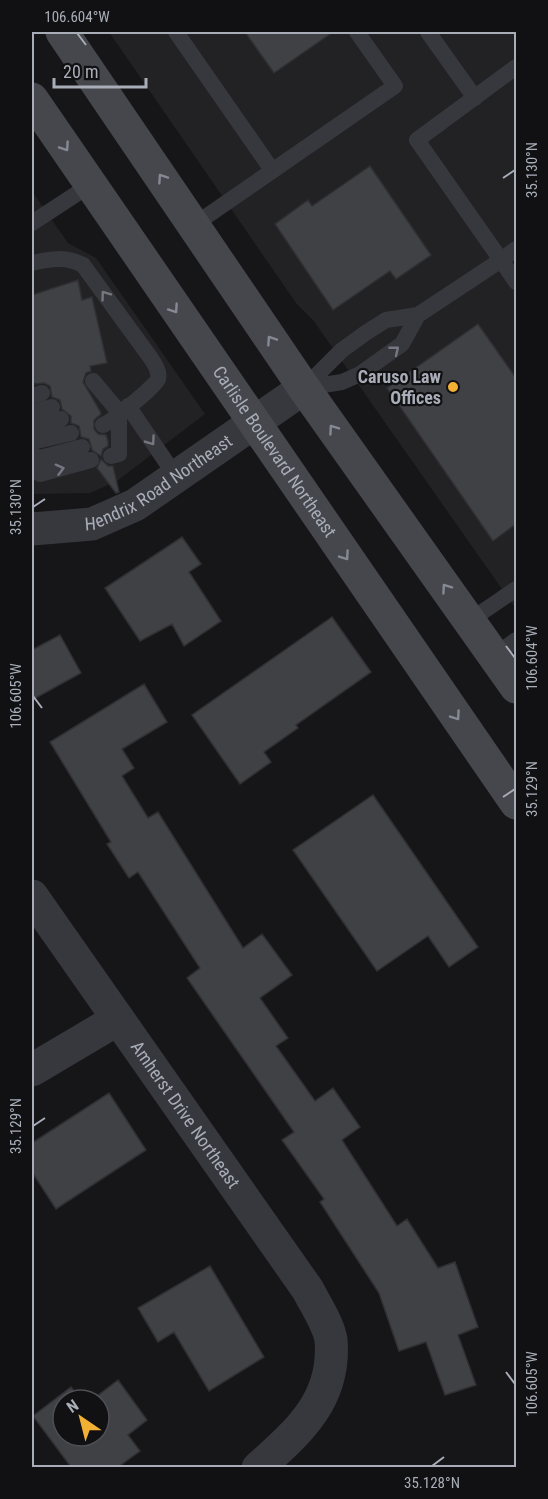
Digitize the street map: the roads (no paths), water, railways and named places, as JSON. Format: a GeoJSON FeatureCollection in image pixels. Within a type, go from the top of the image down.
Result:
{"type":"FeatureCollection","features":[{"type":"Feature","properties":{"kind":"main road"},"geometry":{"type":"LineString","coordinates":[[62,32],[304,388],[469,621],[505,648],[516,687]]}},
{"type":"Feature","properties":{"kind":"main road","name":"Carlisle Boulevard Northeast"},"geometry":{"type":"LineString","coordinates":[[32,99],[516,803]]}},
{"type":"Feature","properties":{"kind":"street","name":"Hendrix Road Northeast"},"geometry":{"type":"LineString","coordinates":[[32,529],[92,524],[135,505],[175,475],[304,388]]}},
{"type":"Feature","properties":{"kind":"street","name":"Amherst Drive Northeast"},"geometry":{"type":"LineString","coordinates":[[32,896],[308,1290],[331,1338],[329,1380],[305,1425],[258,1467]]}},
{"type":"Feature","properties":{"kind":"street"},"geometry":{"type":"LineString","coordinates":[[32,1070],[118,1019]]}},
{"type":"Feature","properties":{"kind":"lane"},"geometry":{"type":"LineString","coordinates":[[176,32],[272,170]]}},
{"type":"Feature","properties":{"kind":"lane"},"geometry":{"type":"LineString","coordinates":[[194,225],[396,86],[357,32]]}},
{"type":"Feature","properties":{"kind":"lane"},"geometry":{"type":"LineString","coordinates":[[428,32],[475,98]]}},
{"type":"Feature","properties":{"kind":"lane"},"geometry":{"type":"LineString","coordinates":[[516,67],[417,140],[516,282]]}},
{"type":"Feature","properties":{"kind":"lane"},"geometry":{"type":"LineString","coordinates":[[32,224],[90,185]]}},
{"type":"Feature","properties":{"kind":"lane"},"geometry":{"type":"LineString","coordinates":[[304,388],[342,350],[386,320],[418,315],[516,249]]}},
{"type":"Feature","properties":{"kind":"lane"},"geometry":{"type":"LineString","coordinates":[[32,263],[52,259],[71,259],[83,264],[150,357],[158,373],[157,382],[123,409],[102,418]]}},
{"type":"Feature","properties":{"kind":"lane"},"geometry":{"type":"LineString","coordinates":[[304,388],[342,382],[360,374],[402,344],[418,315]]}},
{"type":"Feature","properties":{"kind":"lane"},"geometry":{"type":"LineString","coordinates":[[102,418],[123,409]]}},
{"type":"Feature","properties":{"kind":"lane"},"geometry":{"type":"LineString","coordinates":[[102,418],[115,439],[123,409]]}},
{"type":"Feature","properties":{"kind":"lane"},"geometry":{"type":"LineString","coordinates":[[123,409],[175,475]]}},
{"type":"Feature","properties":{"kind":"lane"},"geometry":{"type":"LineString","coordinates":[[32,413],[57,413],[32,427]]}},
{"type":"Feature","properties":{"kind":"lane"},"geometry":{"type":"LineString","coordinates":[[32,442],[71,433]]}},
{"type":"Feature","properties":{"kind":"lane"},"geometry":{"type":"LineString","coordinates":[[32,455],[39,458],[87,454],[40,474],[32,467]]}},
{"type":"Feature","properties":{"kind":"lane"},"geometry":{"type":"LineString","coordinates":[[469,621],[516,589]]}},
{"type":"Feature","properties":{"kind":"place","name":"Caruso Law Offices"},"geometry":{"type":"Point","coordinates":[453,387]}}]}
